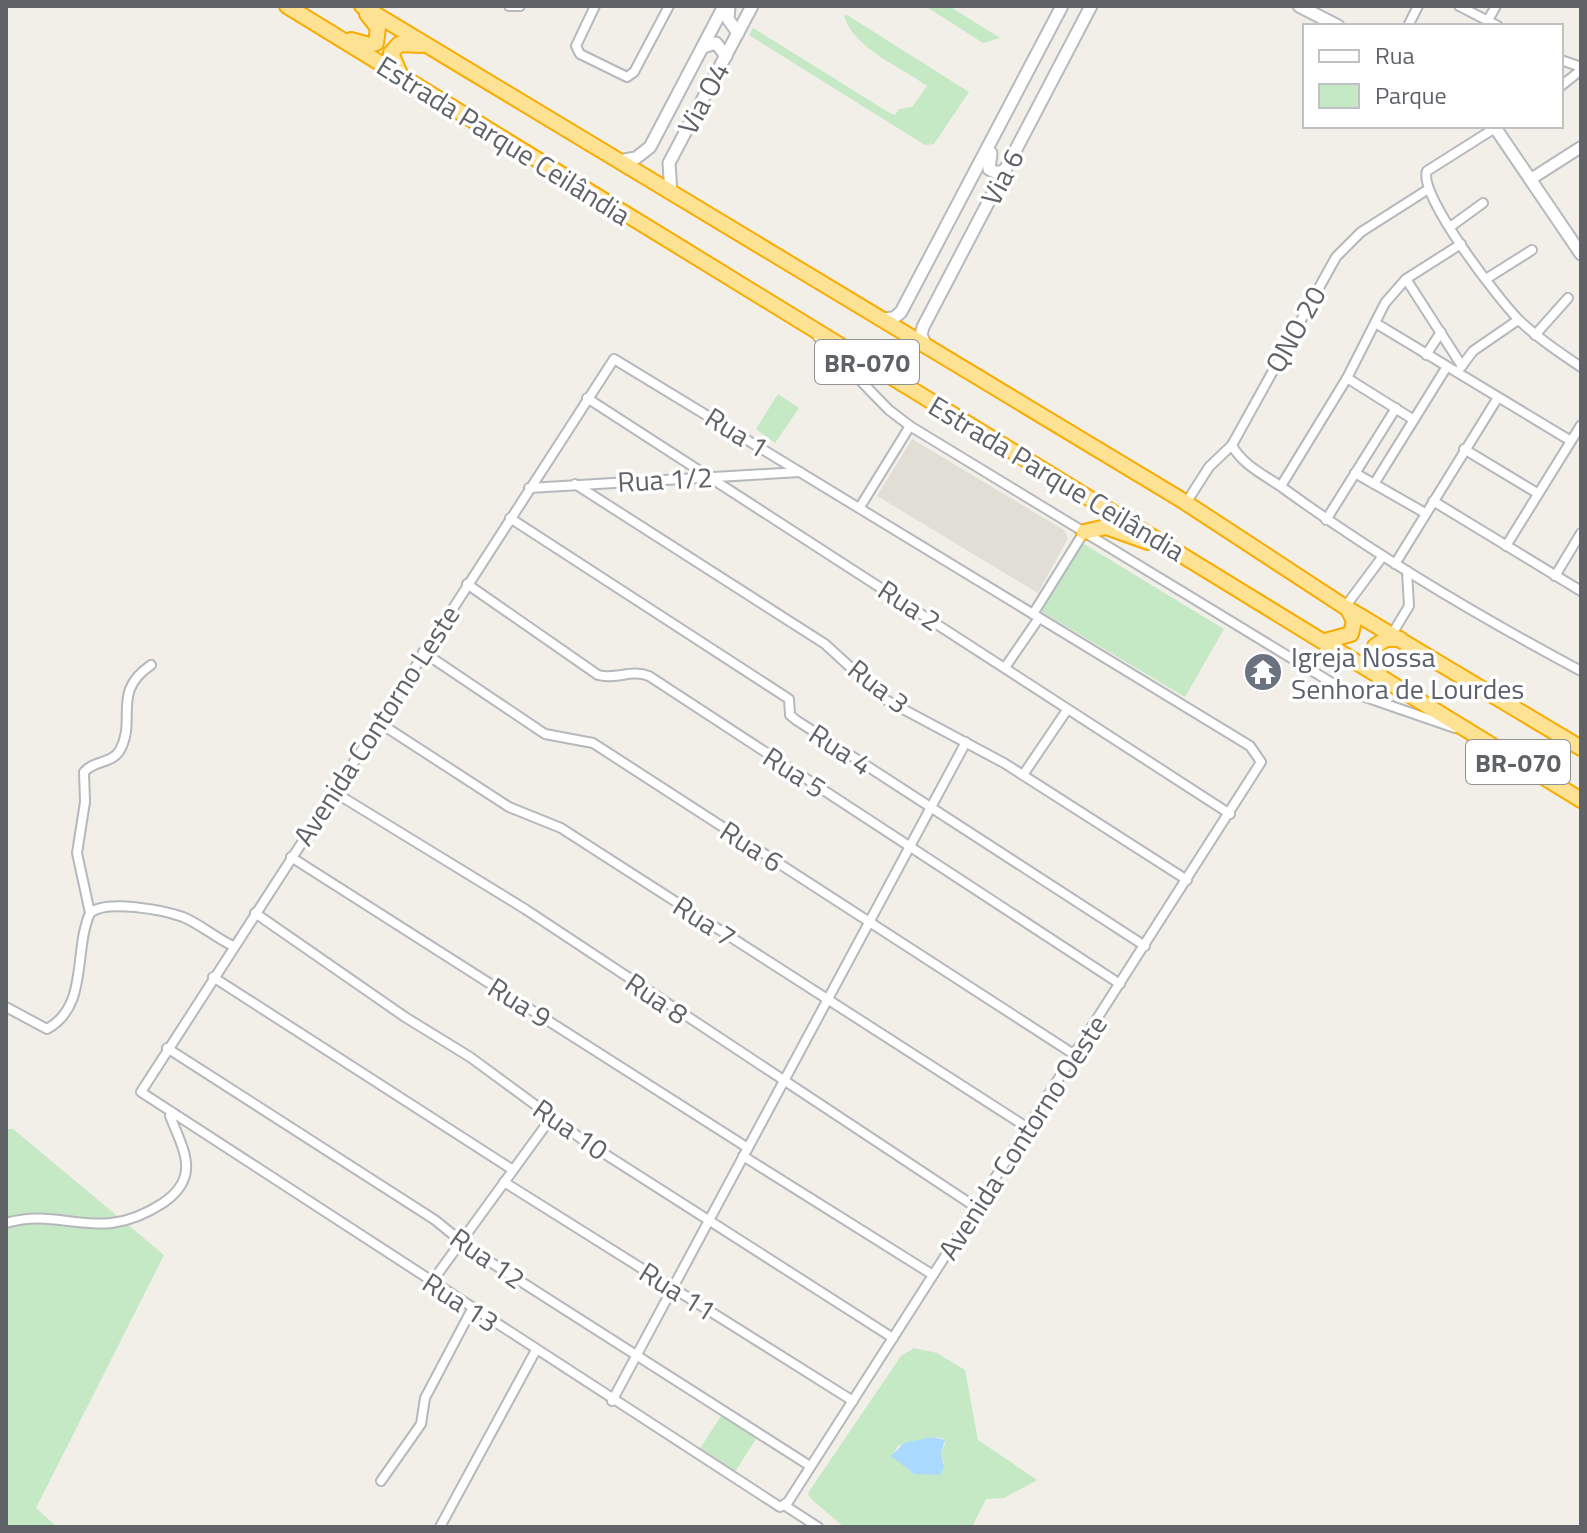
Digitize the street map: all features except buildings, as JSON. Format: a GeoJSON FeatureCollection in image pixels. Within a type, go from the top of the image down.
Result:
{"type":"FeatureCollection","features":[{"type":"Feature","properties":{"kind":"highway","name":"Estrada Parque Ceilândia"},"geometry":{"type":"LineString","coordinates":[[287,6],[1581,800]]}},
{"type":"Feature","properties":{"kind":"highway","name":"Estrada Parque Ceilândia"},"geometry":{"type":"LineString","coordinates":[[360,6],[1186,503],[1346,608],[1581,748]]}},
{"type":"Feature","properties":{"kind":"highway"},"geometry":{"type":"LineString","coordinates":[[332,34],[360,44],[376,43],[378,28],[360,6]]}},
{"type":"Feature","properties":{"kind":"highway"},"geometry":{"type":"LineString","coordinates":[[401,76],[391,53],[399,44],[429,47]]}},
{"type":"Feature","properties":{"kind":"highway"},"geometry":{"type":"LineString","coordinates":[[1084,532],[1106,527],[1184,556]]}},
{"type":"Feature","properties":{"kind":"highway"},"geometry":{"type":"LineString","coordinates":[[1325,641],[1351,634],[1354,621],[1346,608]]}},
{"type":"Feature","properties":{"kind":"highway"},"geometry":{"type":"LineString","coordinates":[[1380,674],[1373,658],[1375,646],[1396,637]]}},
{"type":"Feature","properties":{"kind":"main road"},"geometry":{"type":"LineString","coordinates":[[726,6],[728,19],[738,33]]}},
{"type":"Feature","properties":{"kind":"main road","name":"Via O4"},"geometry":{"type":"LineString","coordinates":[[617,161],[636,158],[650,147],[726,6]]}},
{"type":"Feature","properties":{"kind":"main road","name":"Via O4"},"geometry":{"type":"LineString","coordinates":[[671,193],[669,163],[752,6]]}},
{"type":"Feature","properties":{"kind":"main road","name":"Via 6"},"geometry":{"type":"LineString","coordinates":[[879,319],[894,318],[901,312],[1062,6]]}},
{"type":"Feature","properties":{"kind":"main road","name":"Via 6"},"geometry":{"type":"LineString","coordinates":[[927,348],[921,335],[923,327],[1091,6]]}},
{"type":"Feature","properties":{"kind":"main road"},"geometry":{"type":"LineString","coordinates":[[1299,6],[1334,24]]}},
{"type":"Feature","properties":{"kind":"main road"},"geometry":{"type":"LineString","coordinates":[[703,47],[716,43],[726,56]]}},
{"type":"Feature","properties":{"kind":"main road"},"geometry":{"type":"LineString","coordinates":[[1005,170],[994,173],[988,161],[1016,107],[1023,80]]}},
{"type":"Feature","properties":{"kind":"main road"},"geometry":{"type":"LineString","coordinates":[[1495,128],[1580,252]]}},
{"type":"Feature","properties":{"kind":"street"},"geometry":{"type":"LineString","coordinates":[[509,6],[520,6]]}},
{"type":"Feature","properties":{"kind":"street"},"geometry":{"type":"LineString","coordinates":[[595,6],[577,39],[580,54],[627,77],[634,72],[669,6]]}},
{"type":"Feature","properties":{"kind":"street"},"geometry":{"type":"LineString","coordinates":[[1409,24],[1418,6]]}},
{"type":"Feature","properties":{"kind":"street"},"geometry":{"type":"LineString","coordinates":[[1459,6],[1494,24]]}},
{"type":"Feature","properties":{"kind":"street"},"geometry":{"type":"LineString","coordinates":[[1478,24],[1496,6]]}},
{"type":"Feature","properties":{"kind":"street"},"geometry":{"type":"LineString","coordinates":[[1563,84],[1581,68]]}},
{"type":"Feature","properties":{"kind":"street","name":"QNO 20"},"geometry":{"type":"LineString","coordinates":[[1186,503],[1209,467],[1232,445],[1336,257],[1361,232],[1427,190],[1424,178],[1427,171],[1492,128]]}},
{"type":"Feature","properties":{"kind":"street"},"geometry":{"type":"LineString","coordinates":[[1531,179],[1581,147]]}},
{"type":"Feature","properties":{"kind":"street"},"geometry":{"type":"LineString","coordinates":[[1427,190],[1461,244],[1518,320],[1581,367]]}},
{"type":"Feature","properties":{"kind":"street"},"geometry":{"type":"LineString","coordinates":[[1450,227],[1483,203]]}},
{"type":"Feature","properties":{"kind":"street"},"geometry":{"type":"LineString","coordinates":[[1281,486],[1347,378],[1385,303],[1406,279],[1461,244]]}},
{"type":"Feature","properties":{"kind":"street"},"geometry":{"type":"LineString","coordinates":[[1486,279],[1532,250]]}},
{"type":"Feature","properties":{"kind":"street"},"geometry":{"type":"LineString","coordinates":[[1406,279],[1441,332],[1460,370],[1497,399],[1577,434],[1506,546]]}},
{"type":"Feature","properties":{"kind":"street"},"geometry":{"type":"LineString","coordinates":[[1535,335],[1568,298]]}},
{"type":"Feature","properties":{"kind":"street"},"geometry":{"type":"LineString","coordinates":[[1460,370],[1473,351],[1518,320]]}},
{"type":"Feature","properties":{"kind":"street"},"geometry":{"type":"LineString","coordinates":[[1377,324],[1446,368],[1460,370]]}},
{"type":"Feature","properties":{"kind":"street"},"geometry":{"type":"LineString","coordinates":[[806,325],[889,410],[910,426],[1342,689],[1472,734]]}},
{"type":"Feature","properties":{"kind":"street"},"geometry":{"type":"LineString","coordinates":[[1426,355],[1441,332]]}},
{"type":"Feature","properties":{"kind":"street","name":"Avenida Contorno Leste"},"geometry":{"type":"LineString","coordinates":[[141,1092],[614,359]]}},
{"type":"Feature","properties":{"kind":"street","name":"Rua 1"},"geometry":{"type":"LineString","coordinates":[[614,359],[1250,746],[1259,755],[1259,768]]}},
{"type":"Feature","properties":{"kind":"street"},"geometry":{"type":"LineString","coordinates":[[1374,484],[1446,368]]}},
{"type":"Feature","properties":{"kind":"street"},"geometry":{"type":"LineString","coordinates":[[1347,378],[1414,420]]}},
{"type":"Feature","properties":{"kind":"street","name":"Rua 2"},"geometry":{"type":"LineString","coordinates":[[587,398],[1006,666],[1067,710],[1230,814]]}},
{"type":"Feature","properties":{"kind":"street"},"geometry":{"type":"LineString","coordinates":[[1395,564],[1497,399]]}},
{"type":"Feature","properties":{"kind":"street"},"geometry":{"type":"LineString","coordinates":[[1326,520],[1396,408]]}},
{"type":"Feature","properties":{"kind":"street"},"geometry":{"type":"LineString","coordinates":[[860,507],[910,426]]}},
{"type":"Feature","properties":{"kind":"street"},"geometry":{"type":"LineString","coordinates":[[1232,445],[1250,465],[1326,520],[1494,625],[1581,671]]}},
{"type":"Feature","properties":{"kind":"street"},"geometry":{"type":"LineString","coordinates":[[1464,449],[1537,493]]}},
{"type":"Feature","properties":{"kind":"street","name":"Rua 1/2"},"geometry":{"type":"LineString","coordinates":[[529,488],[801,472]]}},
{"type":"Feature","properties":{"kind":"street"},"geometry":{"type":"LineString","coordinates":[[1355,473],[1425,513]]}},
{"type":"Feature","properties":{"kind":"street","name":"Rua 3"},"geometry":{"type":"LineString","coordinates":[[575,484],[825,644],[886,700],[1023,775],[1187,880]]}},
{"type":"Feature","properties":{"kind":"street"},"geometry":{"type":"LineString","coordinates":[[1433,501],[1581,591]]}},
{"type":"Feature","properties":{"kind":"street","name":"Rua 4"},"geometry":{"type":"LineString","coordinates":[[510,518],[789,699],[790,715],[796,720],[1145,946]]}},
{"type":"Feature","properties":{"kind":"street"},"geometry":{"type":"LineString","coordinates":[[1006,666],[1084,532]]}},
{"type":"Feature","properties":{"kind":"street"},"geometry":{"type":"LineString","coordinates":[[1555,576],[1581,533]]}},
{"type":"Feature","properties":{"kind":"street"},"geometry":{"type":"LineString","coordinates":[[1346,608],[1383,556]]}},
{"type":"Feature","properties":{"kind":"street"},"geometry":{"type":"LineString","coordinates":[[1396,637],[1409,606],[1407,571]]}},
{"type":"Feature","properties":{"kind":"street","name":"Rua 5"},"geometry":{"type":"LineString","coordinates":[[467,584],[598,675],[609,678],[637,671],[649,676],[1120,984]]}},
{"type":"Feature","properties":{"kind":"street","name":"Rua 6"},"geometry":{"type":"LineString","coordinates":[[423,652],[545,734],[593,743],[1075,1055]]}},
{"type":"Feature","properties":{"kind":"street"},"geometry":{"type":"LineString","coordinates":[[6,1007],[47,1029],[65,1015],[76,999],[81,935],[90,913],[77,853],[85,802],[84,772],[91,764],[111,759],[118,753],[123,744],[126,695],[138,674],[151,665]]}},
{"type":"Feature","properties":{"kind":"street"},"geometry":{"type":"LineString","coordinates":[[1023,775],[1067,710]]}},
{"type":"Feature","properties":{"kind":"street","name":"Rua 7"},"geometry":{"type":"LineString","coordinates":[[378,722],[509,807],[561,828],[1028,1128]]}},
{"type":"Feature","properties":{"kind":"street"},"geometry":{"type":"LineString","coordinates":[[612,1401],[966,742]]}},
{"type":"Feature","properties":{"kind":"street","name":"Avenida Contorno Oeste"},"geometry":{"type":"LineString","coordinates":[[784,1505],[1259,768]]}},
{"type":"Feature","properties":{"kind":"street","name":"Rua 8"},"geometry":{"type":"LineString","coordinates":[[334,792],[537,916],[783,1083],[977,1208]]}},
{"type":"Feature","properties":{"kind":"street","name":"Rua 9"},"geometry":{"type":"LineString","coordinates":[[291,857],[933,1275]]}},
{"type":"Feature","properties":{"kind":"street"},"geometry":{"type":"LineString","coordinates":[[90,913],[104,906],[152,909],[185,918],[233,946]]}},
{"type":"Feature","properties":{"kind":"street","name":"Rua 10"},"geometry":{"type":"LineString","coordinates":[[255,913],[324,957],[405,1017],[470,1057],[551,1118],[893,1338]]}},
{"type":"Feature","properties":{"kind":"street"},"geometry":{"type":"LineString","coordinates":[[213,977],[513,1170]]}},
{"type":"Feature","properties":{"kind":"street","name":"Rua 12"},"geometry":{"type":"LineString","coordinates":[[167,1048],[810,1466]]}},
{"type":"Feature","properties":{"kind":"street","name":"Rua 13"},"geometry":{"type":"LineString","coordinates":[[141,1092],[170,1114],[774,1506],[784,1505],[818,1527]]}},
{"type":"Feature","properties":{"kind":"street"},"geometry":{"type":"LineString","coordinates":[[6,1223],[20,1219],[112,1224],[142,1216],[163,1203],[185,1183],[187,1159],[170,1114]]}},
{"type":"Feature","properties":{"kind":"street"},"geometry":{"type":"LineString","coordinates":[[431,1283],[551,1118]]}},
{"type":"Feature","properties":{"kind":"street","name":"Rua 11"},"geometry":{"type":"LineString","coordinates":[[504,1182],[853,1401]]}},
{"type":"Feature","properties":{"kind":"street"},"geometry":{"type":"LineString","coordinates":[[381,1481],[421,1424],[425,1398],[472,1309]]}},
{"type":"Feature","properties":{"kind":"street"},"geometry":{"type":"LineString","coordinates":[[440,1527],[536,1350]]}},
{"type":"Feature","properties":{"kind":"shaded area"},"geometry":{"type":"Polygon","coordinates":[[[912,439],[1064,530],[1068,538],[1038,593],[877,496],[912,439]]]}},
{"type":"Feature","properties":{"kind":"green space"},"geometry":{"type":"Polygon","coordinates":[[[925,6],[949,6],[1000,38],[983,43],[925,6]]]}},
{"type":"Feature","properties":{"kind":"green space"},"geometry":{"type":"Polygon","coordinates":[[[847,15],[969,92],[934,144],[925,145],[749,35],[753,28],[888,112],[895,115],[899,109],[912,107],[927,86],[879,56],[857,38],[849,28],[844,16],[847,15]]]}},
{"type":"Feature","properties":{"kind":"green space"},"geometry":{"type":"Polygon","coordinates":[[[778,394],[799,408],[775,443],[756,429],[778,394]]]}},
{"type":"Feature","properties":{"kind":"green space"},"geometry":{"type":"Polygon","coordinates":[[[1079,541],[1224,629],[1185,697],[1042,612],[1079,541]]]}},
{"type":"Feature","properties":{"kind":"green space"},"geometry":{"type":"Polygon","coordinates":[[[6,1129],[13,1129],[164,1255],[36,1508],[57,1527],[6,1527],[6,1129]]]}},
{"type":"Feature","properties":{"kind":"green space"},"geometry":{"type":"Polygon","coordinates":[[[914,1348],[937,1353],[965,1370],[978,1440],[1037,1480],[1004,1498],[986,1499],[972,1527],[844,1527],[810,1498],[808,1493],[901,1356],[914,1348]],[[933,1437],[898,1446],[892,1456],[914,1474],[935,1474],[944,1464],[941,1454],[945,1444],[943,1438],[933,1437]]]}},
{"type":"Feature","properties":{"kind":"green space"},"geometry":{"type":"Polygon","coordinates":[[[723,1413],[758,1436],[734,1473],[699,1450],[723,1413]]]}},
{"type":"Feature","properties":{"kind":"water"},"geometry":{"type":"Polygon","coordinates":[[[933,1437],[945,1440],[941,1454],[944,1467],[940,1475],[914,1474],[891,1456],[904,1443],[933,1437]]]}},
{"type":"Feature","properties":{"kind":"place","name":"Igreja Nossa Senhora de Lourdes"},"geometry":{"type":"Point","coordinates":[1263,672]}}]}
